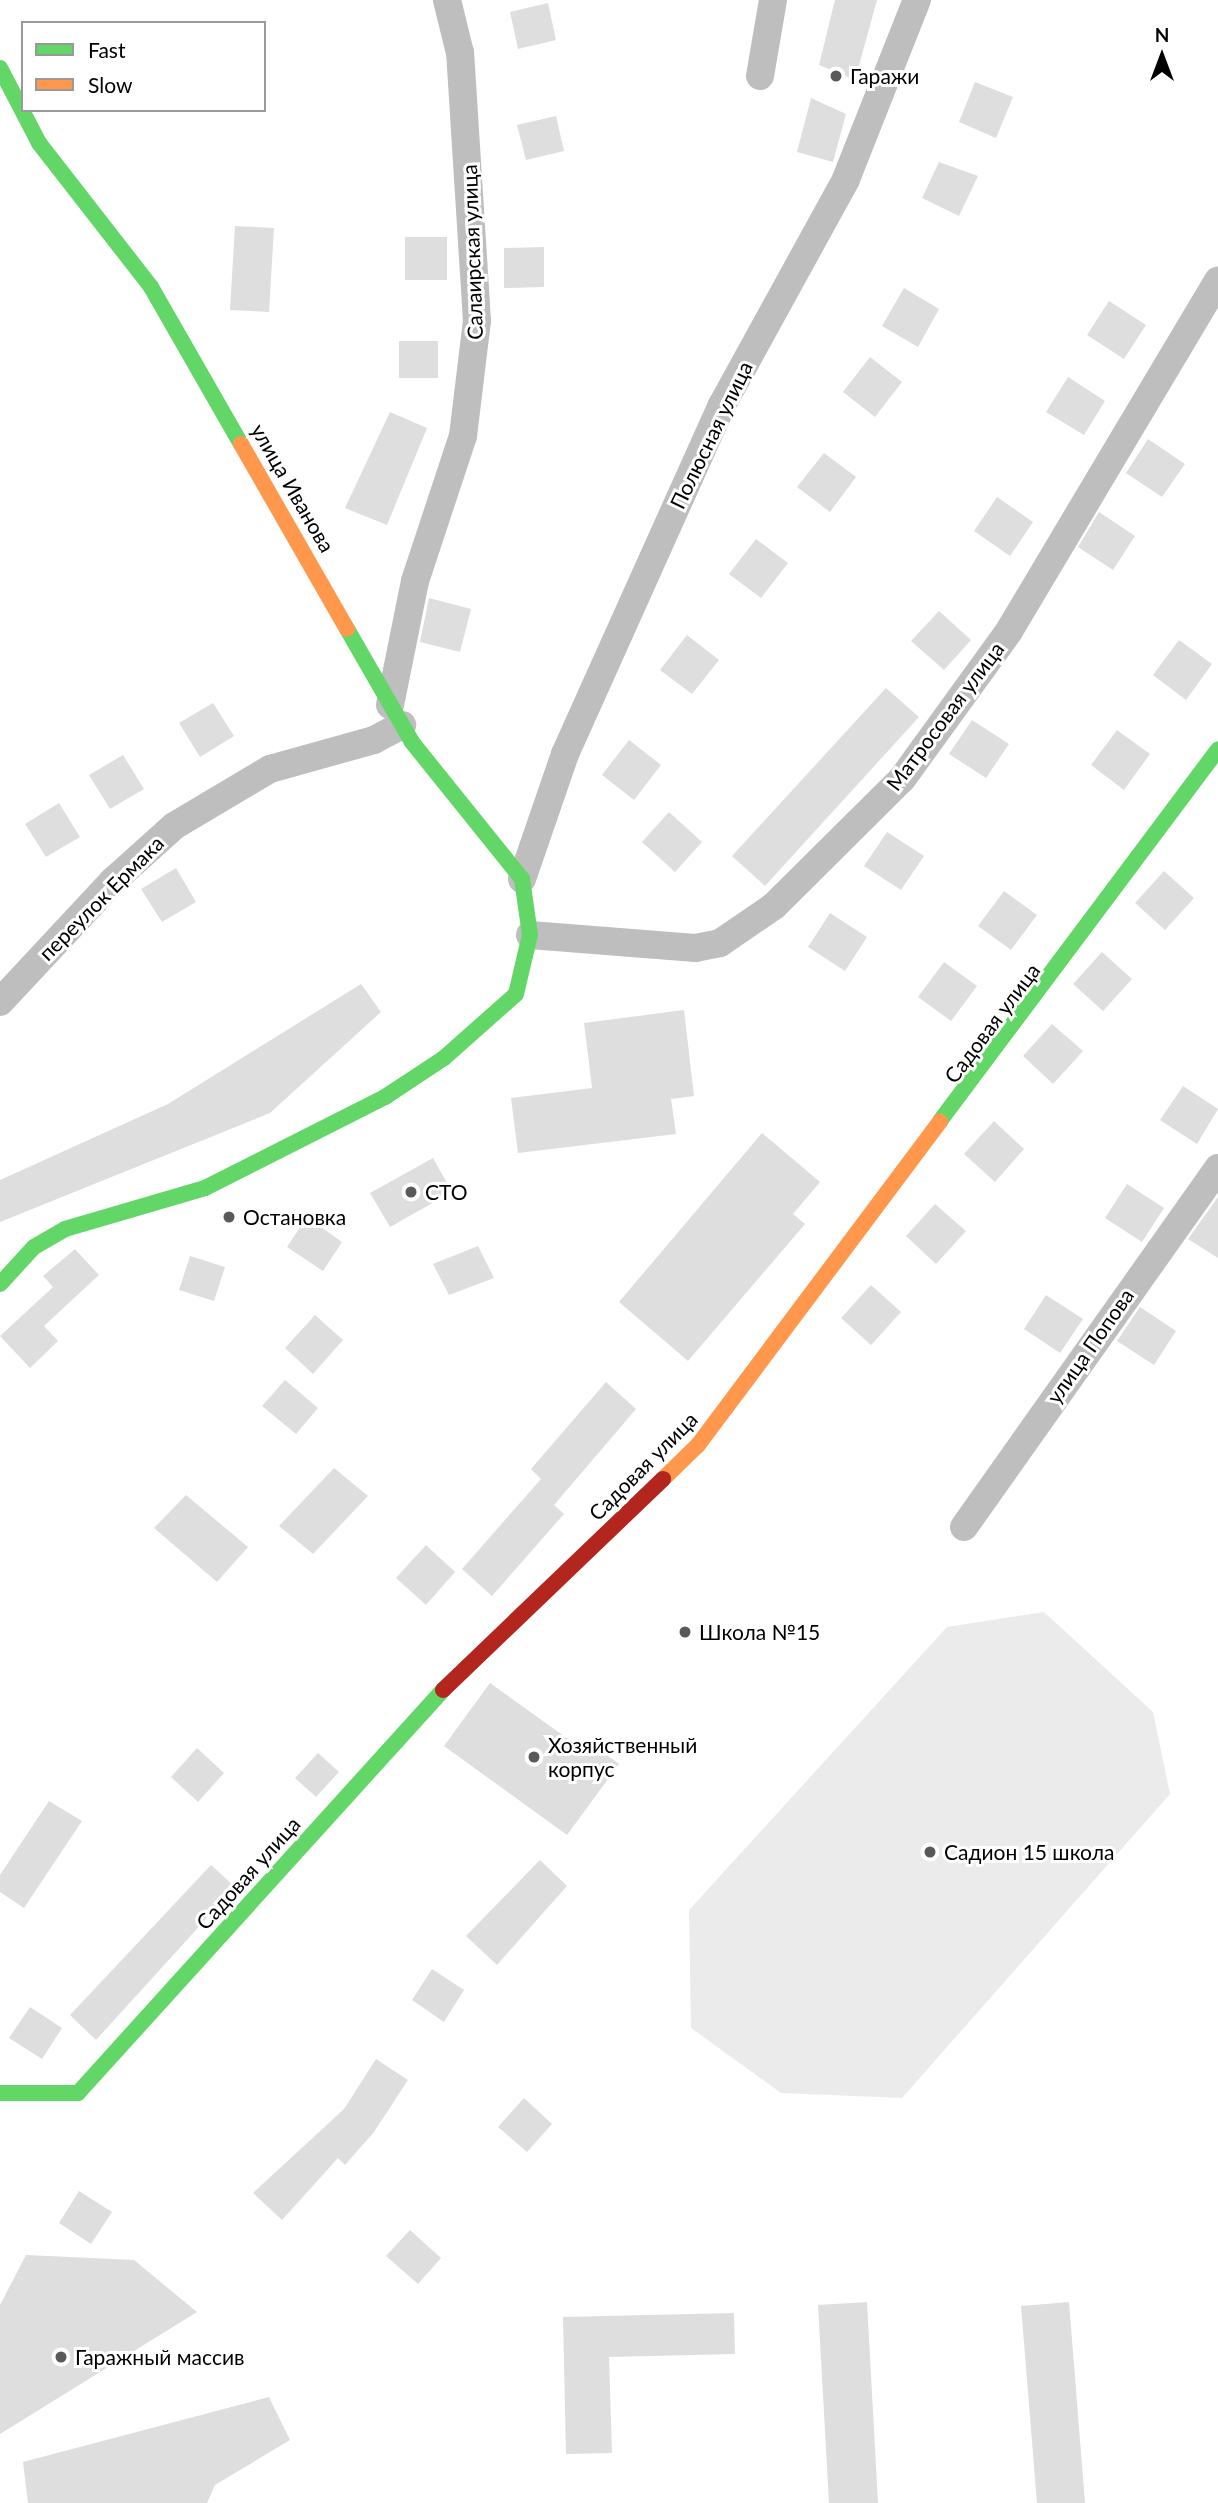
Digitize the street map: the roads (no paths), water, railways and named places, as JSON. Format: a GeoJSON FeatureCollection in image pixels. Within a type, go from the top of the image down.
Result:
{"type":"FeatureCollection","features":[{"type":"Feature","properties":{"kind":"street","name":"Салаирская улица"},"geometry":{"type":"LineString","coordinates":[[396,715],[415,582],[463,436],[477,321],[460,53],[447,0]]}},
{"type":"Feature","properties":{"kind":"street"},"geometry":{"type":"LineString","coordinates":[[760,76],[773,0]]}},
{"type":"Feature","properties":{"kind":"street","name":"Полюсная улица"},"geometry":{"type":"LineString","coordinates":[[522,879],[565,754],[722,405],[846,179],[917,0]]}},
{"type":"Feature","properties":{"kind":"street","name":"улица Иванова"},"geometry":{"type":"LineString","coordinates":[[0,68],[21,108]]}},
{"type":"Feature","properties":{"kind":"street","name":"улица Иванова"},"geometry":{"type":"LineString","coordinates":[[23,112],[39,143],[152,287],[396,715],[460,808],[522,879]]}},
{"type":"Feature","properties":{"kind":"street","name":"Матросовая улица"},"geometry":{"type":"LineString","coordinates":[[530,935],[695,948],[730,938],[774,906],[902,779],[1009,631],[1218,281]]}},
{"type":"Feature","properties":{"kind":"street","name":"переулок Ермака"},"geometry":{"type":"LineString","coordinates":[[0,1002],[113,881],[174,826],[270,769],[373,740],[396,715]]}},
{"type":"Feature","properties":{"kind":"street","name":"Садовая улица"},"geometry":{"type":"LineString","coordinates":[[0,2094],[78,2092],[446,1686],[698,1445],[1218,749]]}},
{"type":"Feature","properties":{"kind":"street"},"geometry":{"type":"LineString","coordinates":[[0,1284],[34,1247],[65,1229],[205,1188],[385,1097],[444,1058],[516,994],[530,935],[522,879]]}},
{"type":"Feature","properties":{"kind":"street","name":"улица Попова"},"geometry":{"type":"LineString","coordinates":[[964,1527],[1218,1168]]}},
{"type":"Feature","properties":{"kind":"place","name":"Гаражи"},"geometry":{"type":"Point","coordinates":[836,76]}},
{"type":"Feature","properties":{"kind":"place","name":"СТО"},"geometry":{"type":"Point","coordinates":[411,1192]}},
{"type":"Feature","properties":{"kind":"place","name":"Остановка"},"geometry":{"type":"Point","coordinates":[229,1217]}},
{"type":"Feature","properties":{"kind":"place","name":"Школа №15"},"geometry":{"type":"Point","coordinates":[685,1632]}},
{"type":"Feature","properties":{"kind":"place","name":"Хозяйственный корпус"},"geometry":{"type":"Point","coordinates":[534,1757]}},
{"type":"Feature","properties":{"kind":"place","name":"Садион 15 школа"},"geometry":{"type":"Point","coordinates":[930,1852]}},
{"type":"Feature","properties":{"kind":"place","name":"Гаражный массив"},"geometry":{"type":"Point","coordinates":[61,2357]}}]}
